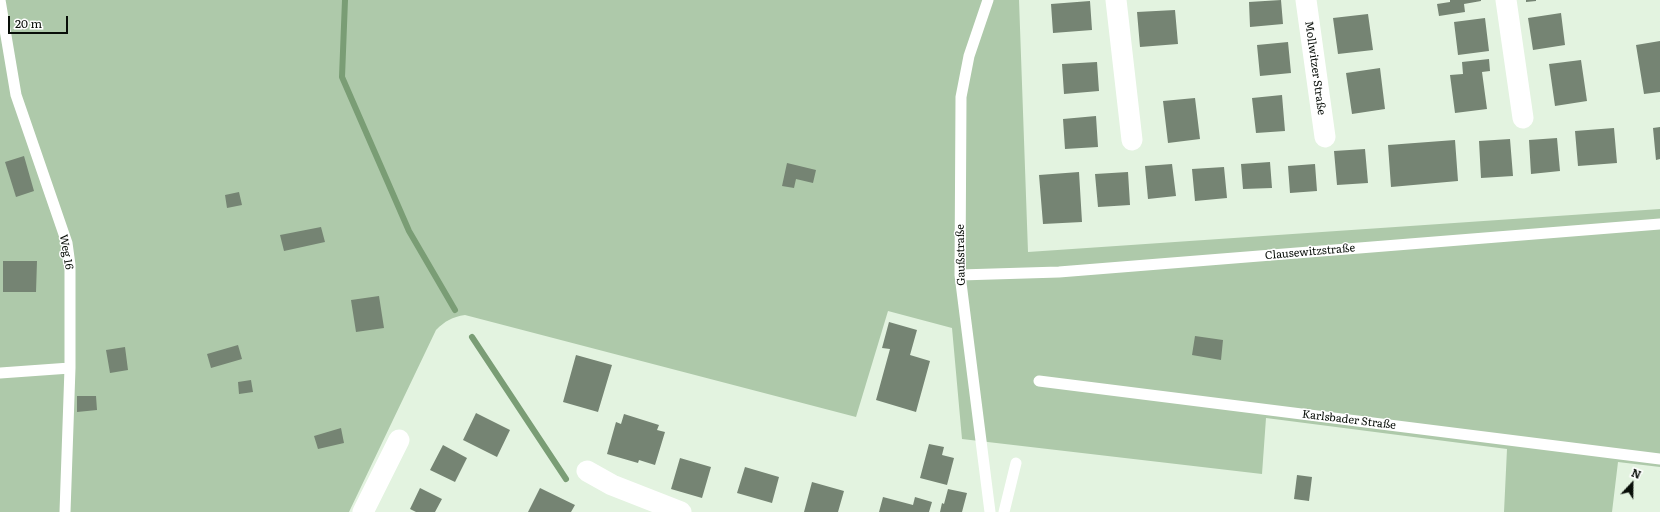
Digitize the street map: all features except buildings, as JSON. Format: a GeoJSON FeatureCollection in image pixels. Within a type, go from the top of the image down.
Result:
{"type":"FeatureCollection","features":[{"type":"Feature","properties":{"kind":"street"},"geometry":{"type":"LineString","coordinates":[[1116,0],[1132,140]]}},
{"type":"Feature","properties":{"kind":"street","name":"Mollwitzer Straße"},"geometry":{"type":"LineString","coordinates":[[1306,0],[1325,136]]}},
{"type":"Feature","properties":{"kind":"street"},"geometry":{"type":"LineString","coordinates":[[1506,0],[1523,118]]}},
{"type":"Feature","properties":{"kind":"street"},"geometry":{"type":"LineString","coordinates":[[363,512],[399,440]]}},
{"type":"Feature","properties":{"kind":"street"},"geometry":{"type":"LineString","coordinates":[[587,471],[612,485],[678,512]]}},
{"type":"Feature","properties":{"kind":"lane","name":"Weg 16"},"geometry":{"type":"LineString","coordinates":[[0,0],[16,95],[66,243],[70,265],[70,368],[65,512]]}},
{"type":"Feature","properties":{"kind":"lane","name":"Gaußstraße"},"geometry":{"type":"LineString","coordinates":[[988,0],[969,56],[961,97],[960,275],[990,512]]}},
{"type":"Feature","properties":{"kind":"lane","name":"Clausewitzstraße"},"geometry":{"type":"LineString","coordinates":[[960,275],[1059,272],[1660,224]]}},
{"type":"Feature","properties":{"kind":"lane"},"geometry":{"type":"LineString","coordinates":[[0,373],[70,368]]}},
{"type":"Feature","properties":{"kind":"lane","name":"Karlsbader Straße"},"geometry":{"type":"LineString","coordinates":[[1039,381],[1660,458]]}},
{"type":"Feature","properties":{"kind":"lane"},"geometry":{"type":"LineString","coordinates":[[1004,512],[1016,463]]}},
{"type":"Feature","properties":{"kind":"green space"},"geometry":{"type":"Polygon","coordinates":[[[0,0],[1019,0],[1028,252],[1660,209],[1660,467],[1618,462],[1612,512],[1504,512],[1507,449],[1266,418],[1262,474],[962,439],[952,328],[888,311],[856,417],[465,315],[449,320],[436,330],[349,512],[0,512],[0,0]]]}},
{"type":"Feature","properties":{"kind":"waterway"},"geometry":{"type":"LineString","coordinates":[[345,0],[342,77],[409,231],[455,310]]}},
{"type":"Feature","properties":{"kind":"waterway"},"geometry":{"type":"LineString","coordinates":[[472,337],[566,479]]}}]}
